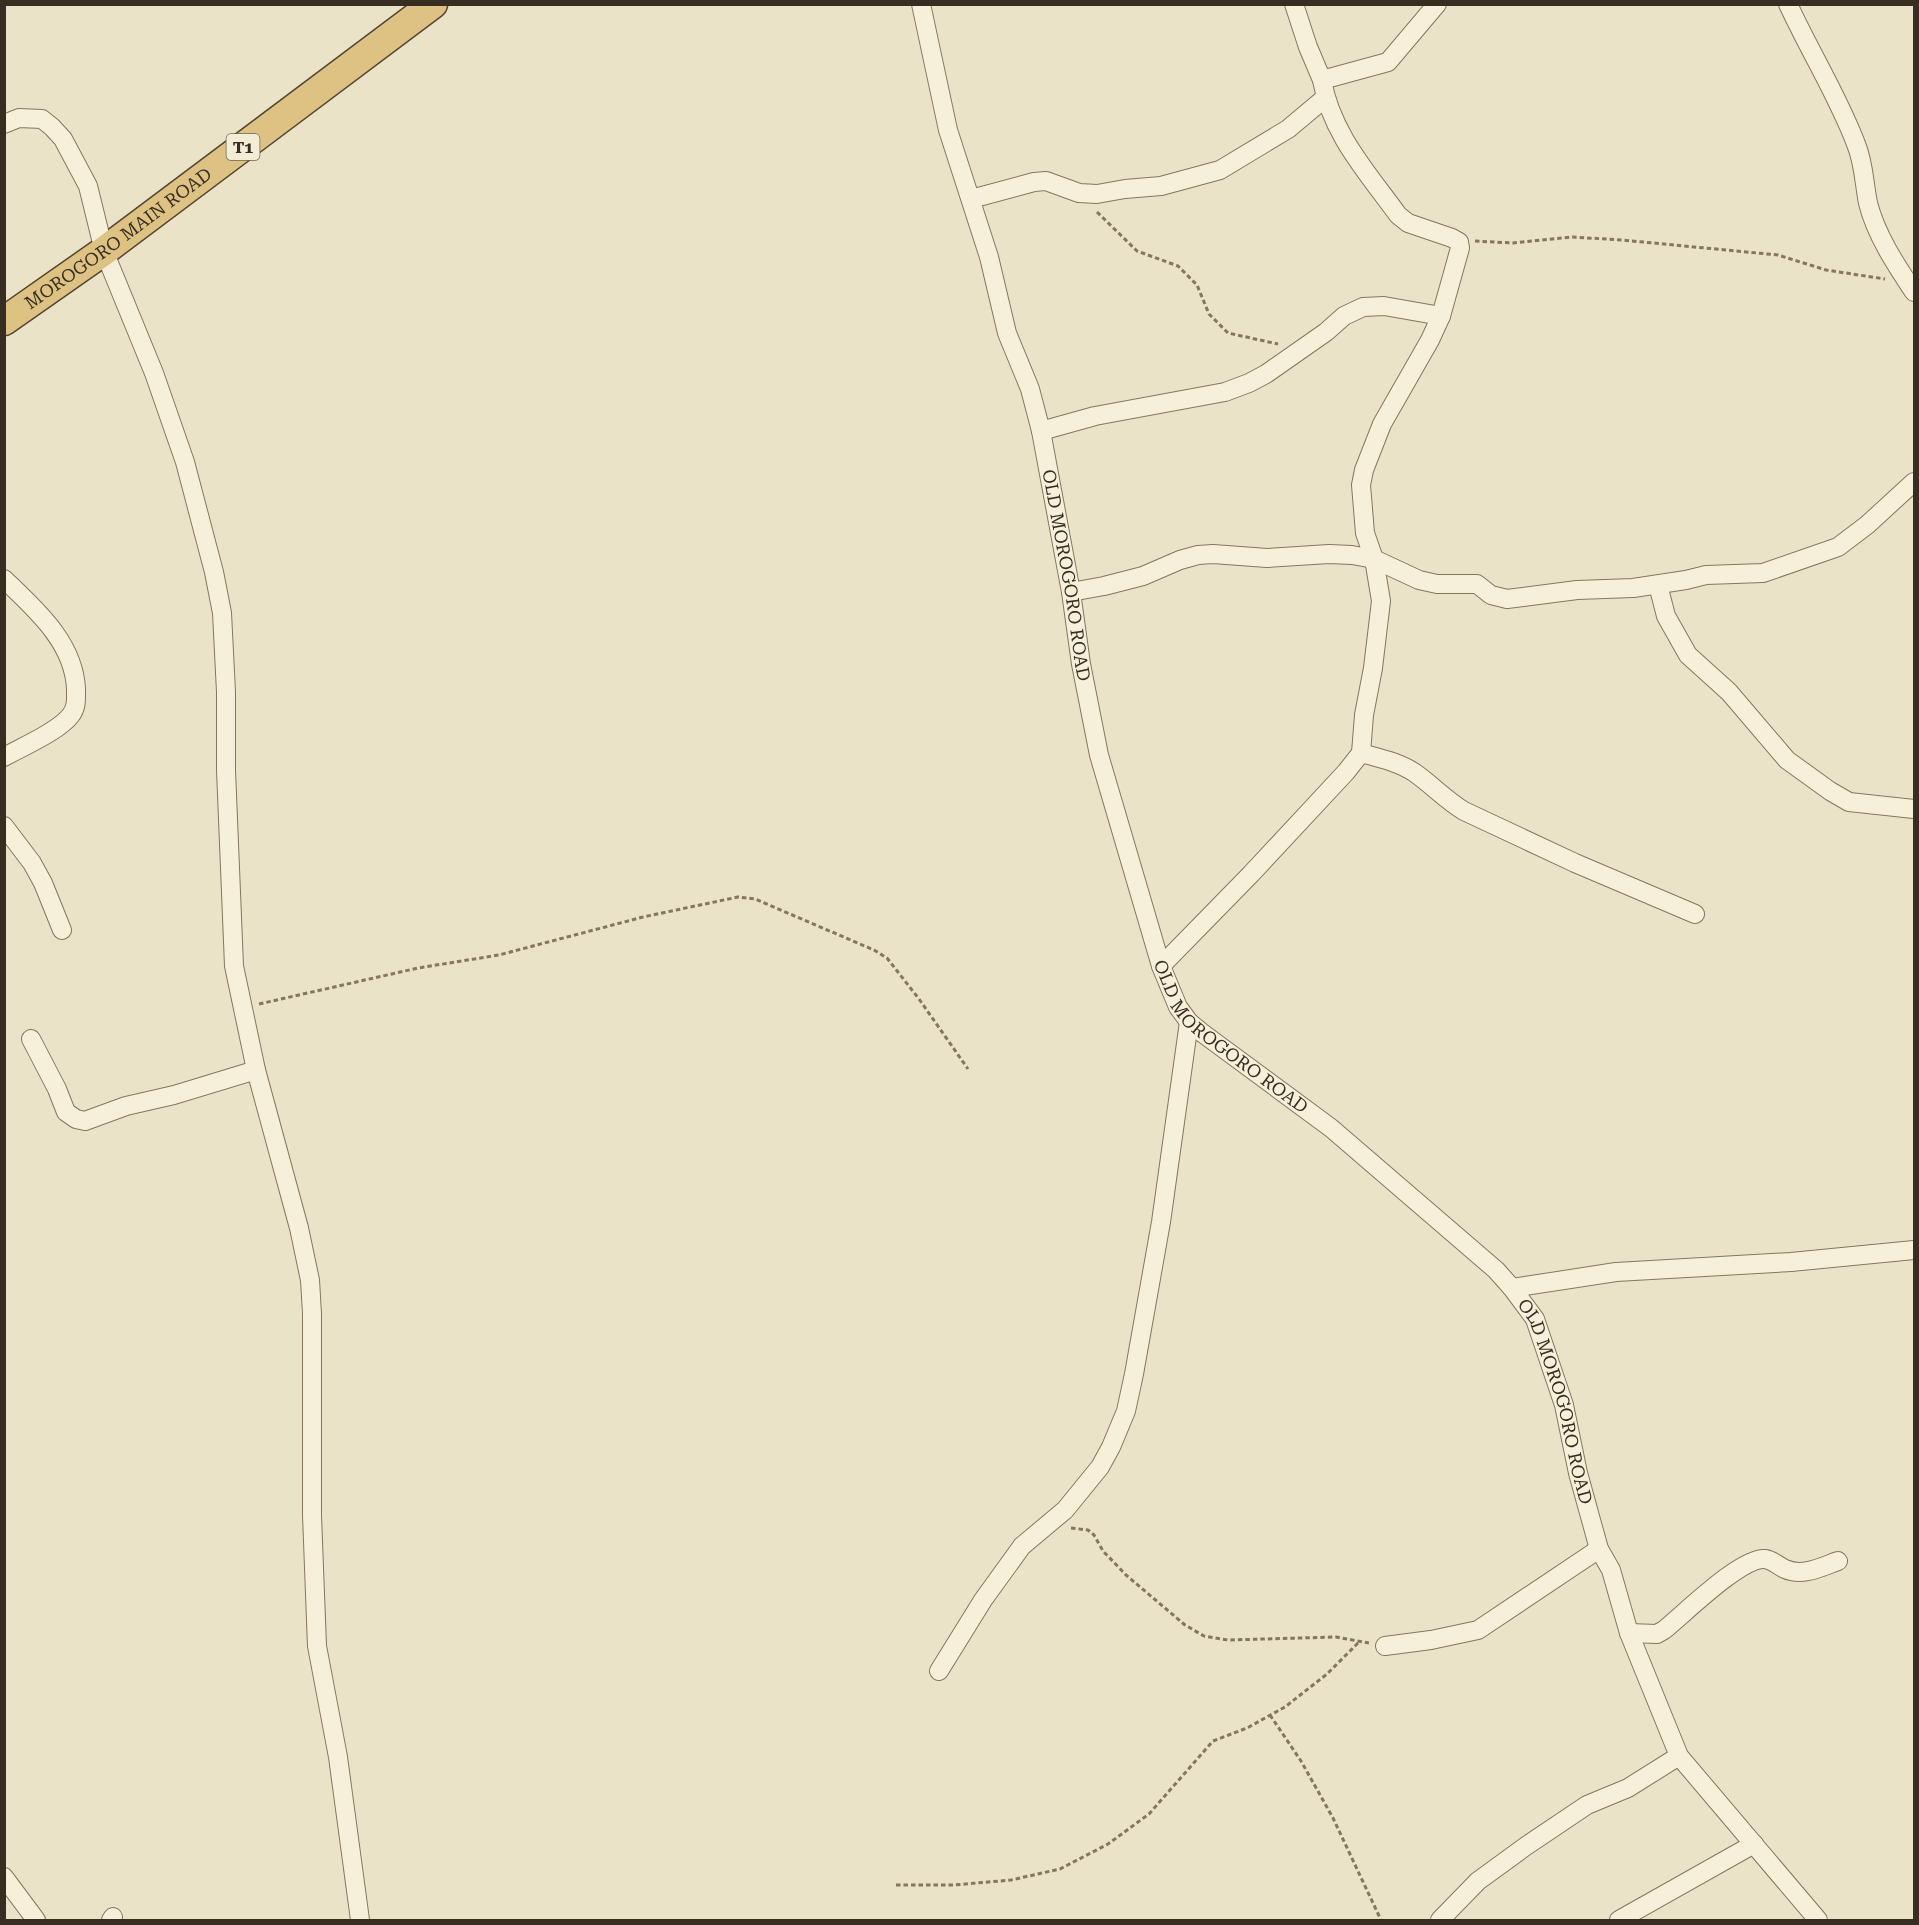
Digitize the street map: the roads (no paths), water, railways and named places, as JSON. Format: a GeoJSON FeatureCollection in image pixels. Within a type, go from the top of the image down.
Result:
{"type":"FeatureCollection","features":[{"type":"Feature","properties":{"kind":"highway","name":"MOROGORO MAIN ROAD"},"geometry":{"type":"LineString","coordinates":[[4,321],[104,251],[433,4]]}},
{"type":"Feature","properties":{"kind":"street","name":"OLD MOROGORO ROAD"},"geometry":{"type":"LineString","coordinates":[[921,4],[948,130],[994,274],[1007,333],[1030,389],[1041,431],[1099,755],[1161,966],[1178,1007],[1189,1022],[1331,1128],[1496,1270],[1535,1319],[1564,1406],[1578,1473],[1599,1549],[1611,1570],[1629,1633],[1679,1756],[1815,1920]]}},
{"type":"Feature","properties":{"kind":"street"},"geometry":{"type":"LineString","coordinates":[[1161,966],[1251,874],[1361,753],[1364,715],[1373,668],[1381,602],[1374,559],[1365,533],[1361,507],[1361,485],[1364,470],[1382,424],[1430,340],[1441,316],[1458,256],[1458,242],[1408,223],[1398,215],[1340,133],[1294,4]]}},
{"type":"Feature","properties":{"kind":"street"},"geometry":{"type":"LineString","coordinates":[[971,199],[1034,182],[1046,181],[1079,193],[1098,194],[1161,186],[1220,170],[1288,129],[1324,89],[1388,62],[1437,4]]}},
{"type":"Feature","properties":{"kind":"street"},"geometry":{"type":"LineString","coordinates":[[1788,4],[1848,125],[1863,168],[1869,204],[1884,242],[1911,287]]}},
{"type":"Feature","properties":{"kind":"street"},"geometry":{"type":"LineString","coordinates":[[4,124],[19,118],[42,119],[63,139],[88,186],[104,251],[154,373],[185,462],[214,572],[222,613],[234,966],[256,1070],[299,1228],[310,1280],[312,1515],[317,1646],[338,1757],[360,1920]]}},
{"type":"Feature","properties":{"kind":"street"},"geometry":{"type":"LineString","coordinates":[[1041,431],[1095,416],[1225,392],[1266,374],[1326,332],[1344,316],[1363,308],[1384,306],[1441,316]]}},
{"type":"Feature","properties":{"kind":"street"},"geometry":{"type":"LineString","coordinates":[[1071,591],[1104,586],[1143,576],[1180,560],[1213,554],[1267,558],[1329,554],[1374,559],[1419,580],[1437,584],[1473,583],[1491,595],[1507,599],[1658,585],[1706,575],[1763,573],[1838,547],[1867,525],[1914,482]]}},
{"type":"Feature","properties":{"kind":"street"},"geometry":{"type":"LineString","coordinates":[[4,579],[43,617],[65,647],[75,678],[76,705],[63,724],[4,757]]}},
{"type":"Feature","properties":{"kind":"street"},"geometry":{"type":"LineString","coordinates":[[1658,585],[1666,616],[1688,655],[1729,692],[1787,760],[1849,802],[1914,809]]}},
{"type":"Feature","properties":{"kind":"street"},"geometry":{"type":"LineString","coordinates":[[1361,753],[1401,765],[1464,811],[1575,863],[1695,914]]}},
{"type":"Feature","properties":{"kind":"street"},"geometry":{"type":"LineString","coordinates":[[4,826],[32,863],[43,883],[62,930]]}},
{"type":"Feature","properties":{"kind":"street"},"geometry":{"type":"LineString","coordinates":[[939,1671],[1022,1546],[1065,1510],[1100,1467],[1126,1411],[1161,1221],[1189,1022]]}},
{"type":"Feature","properties":{"kind":"street"},"geometry":{"type":"LineString","coordinates":[[32,1040],[66,1112],[76,1119],[85,1121],[256,1070]]}},
{"type":"Feature","properties":{"kind":"street"},"geometry":{"type":"LineString","coordinates":[[1512,1288],[1616,1272],[1791,1262],[1914,1250]]}},
{"type":"Feature","properties":{"kind":"street"},"geometry":{"type":"LineString","coordinates":[[1385,1646],[1431,1640],[1478,1630],[1599,1549]]}},
{"type":"Feature","properties":{"kind":"street"},"geometry":{"type":"LineString","coordinates":[[1629,1633],[1657,1634],[1664,1630],[1735,1571],[1752,1561],[1764,1559],[1788,1570],[1805,1572],[1838,1561]]}},
{"type":"Feature","properties":{"kind":"street"},"geometry":{"type":"LineString","coordinates":[[1440,1920],[1478,1881],[1526,1846],[1587,1806],[1628,1788],[1679,1756]]}},
{"type":"Feature","properties":{"kind":"street"},"geometry":{"type":"LineString","coordinates":[[1619,1920],[1754,1844]]}},
{"type":"Feature","properties":{"kind":"street"},"geometry":{"type":"LineString","coordinates":[[4,1877],[36,1920]]}}]}
